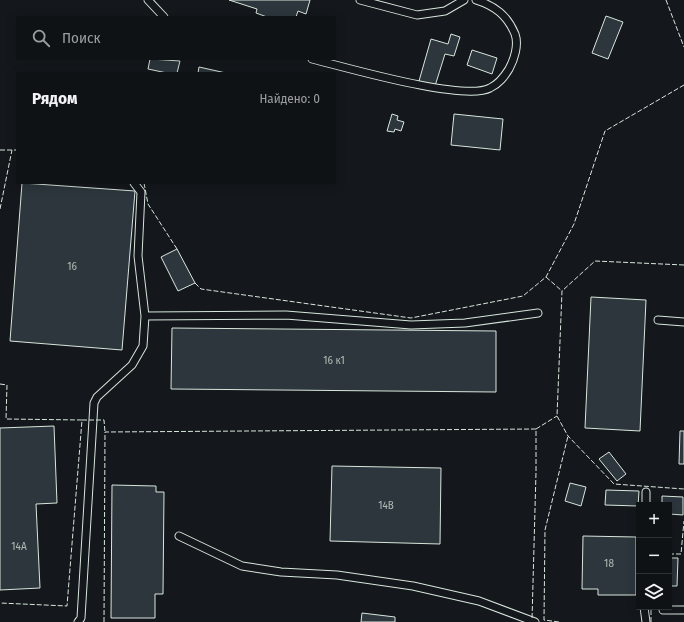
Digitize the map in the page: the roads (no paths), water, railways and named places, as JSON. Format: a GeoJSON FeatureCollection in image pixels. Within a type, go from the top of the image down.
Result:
{"type":"FeatureCollection","features":[{"type":"Feature","properties":{"kind":"lane"},"geometry":{"type":"LineString","coordinates":[[148,0],[163,16]]}},
{"type":"Feature","properties":{"kind":"lane"},"geometry":{"type":"LineString","coordinates":[[360,0],[417,15],[444,11],[464,0]]}},
{"type":"Feature","properties":{"kind":"lane"},"geometry":{"type":"LineString","coordinates":[[316,60],[422,86],[473,92],[489,89],[503,79],[515,60],[516,36],[507,18],[491,4],[476,0]]}},
{"type":"Feature","properties":{"kind":"lane"},"geometry":{"type":"LineString","coordinates":[[78,622],[81,618],[94,403],[97,397],[132,364],[143,346],[145,316],[138,256],[141,192],[135,184]]}},
{"type":"Feature","properties":{"kind":"lane"},"geometry":{"type":"LineString","coordinates":[[145,316],[286,315],[411,325],[465,323],[538,313]]}},
{"type":"Feature","properties":{"kind":"lane"},"geometry":{"type":"LineString","coordinates":[[658,320],[684,322]]}},
{"type":"Feature","properties":{"kind":"lane"},"geometry":{"type":"LineString","coordinates":[[646,492],[646,502]]}},
{"type":"Feature","properties":{"kind":"lane"},"geometry":{"type":"LineString","coordinates":[[179,536],[242,566],[281,572],[337,575],[413,586],[479,601],[535,622]]}},
{"type":"Feature","properties":{"kind":"lane"},"geometry":{"type":"LineString","coordinates":[[644,610],[646,622]]}},
{"type":"Feature","properties":{"kind":"lane"},"geometry":{"type":"LineString","coordinates":[[672,610],[684,610]]}}]}
